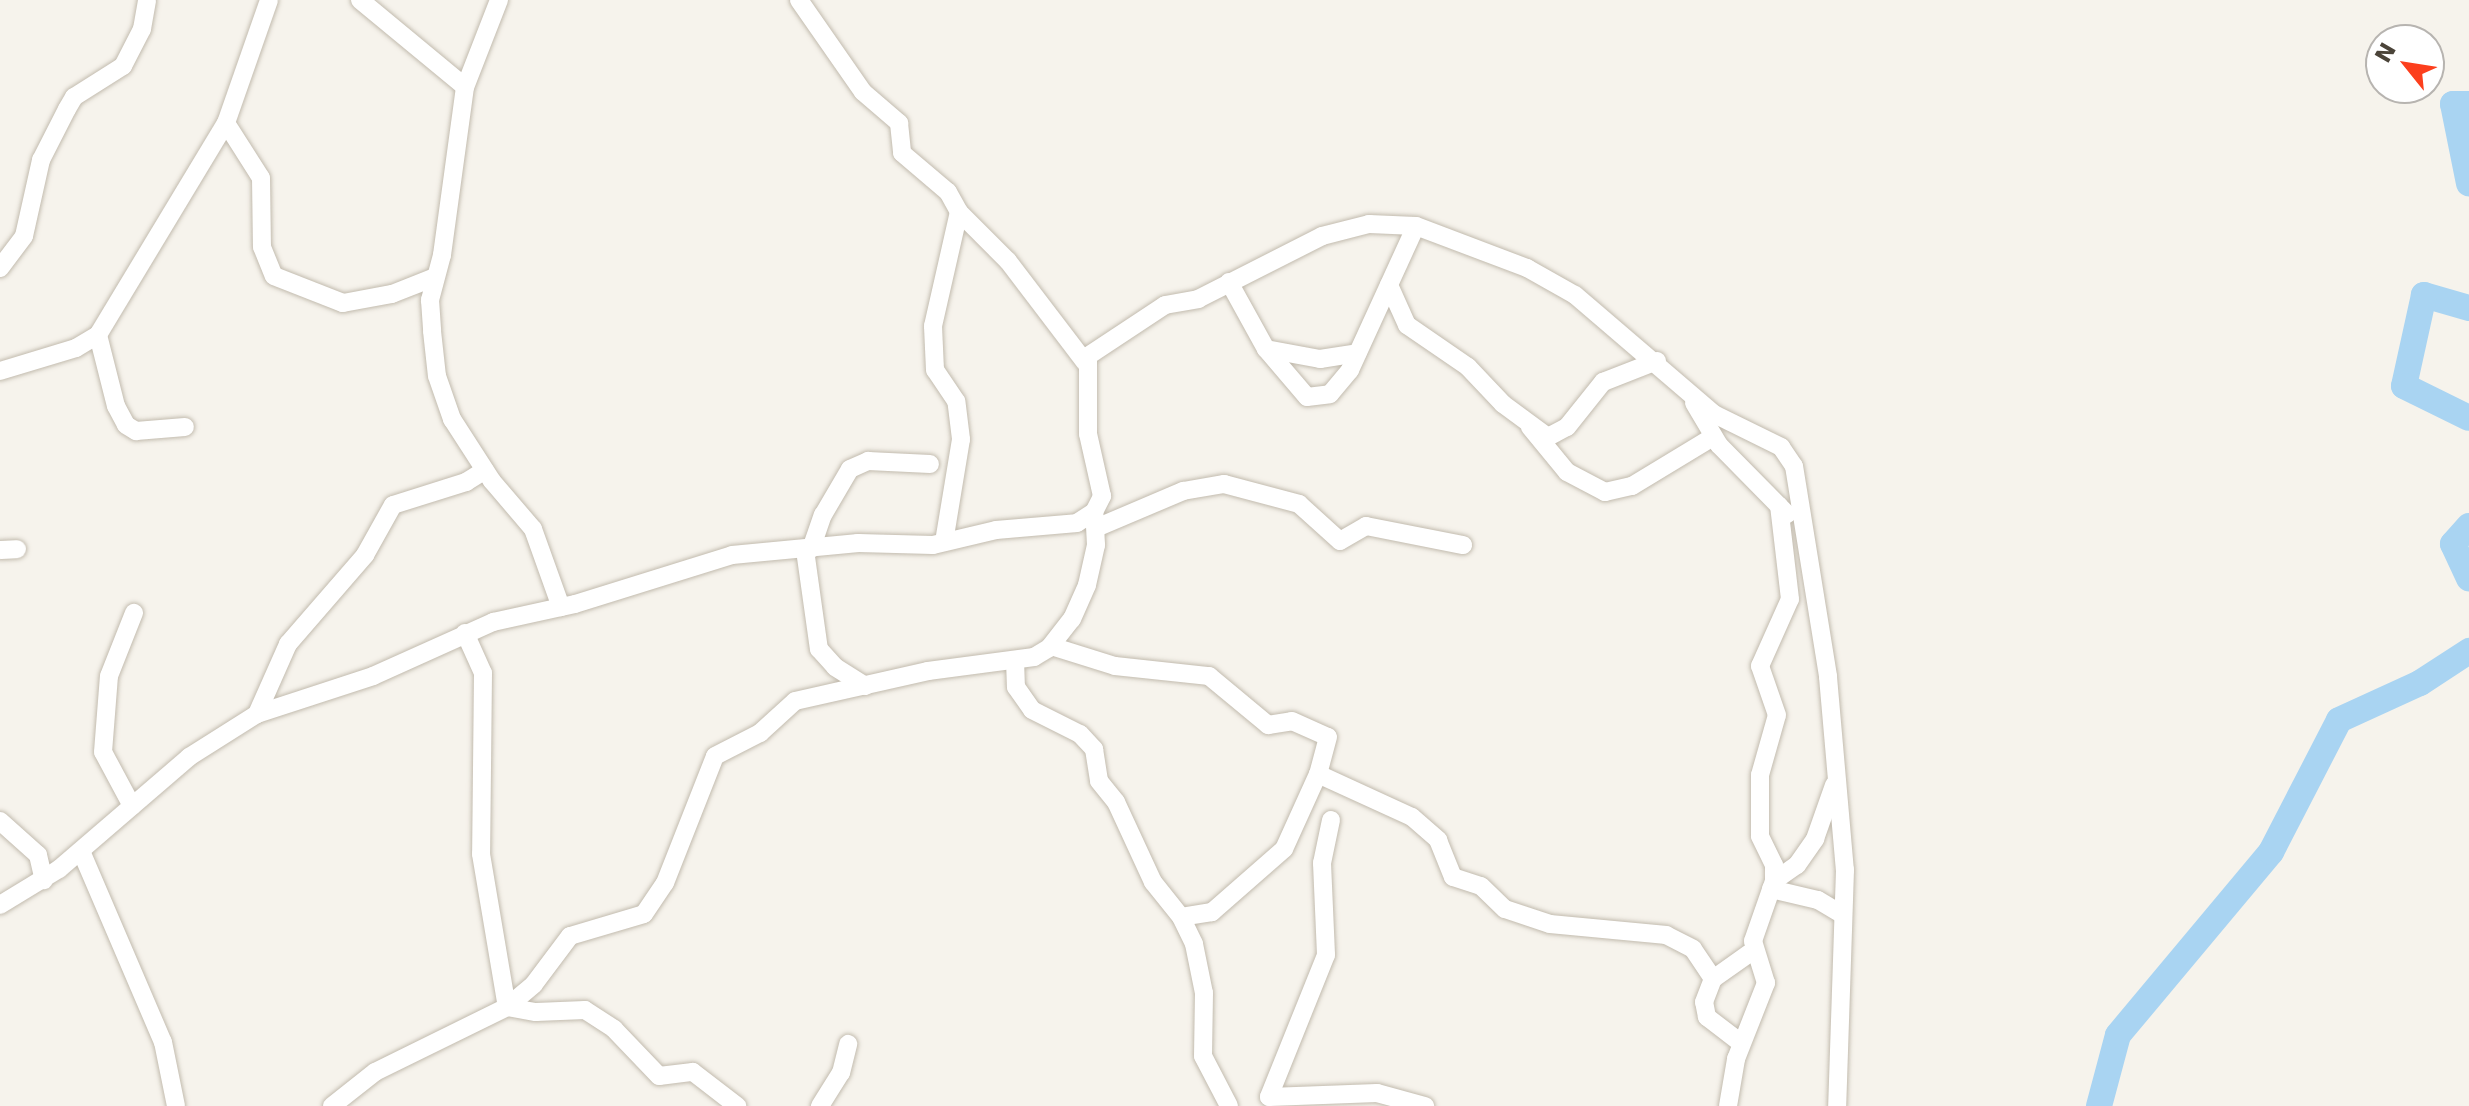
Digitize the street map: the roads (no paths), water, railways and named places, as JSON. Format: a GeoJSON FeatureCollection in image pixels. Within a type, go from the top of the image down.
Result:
{"type":"FeatureCollection","features":[{"type":"Feature","properties":{"kind":"street"},"geometry":{"type":"LineString","coordinates":[[0,268],[28,227],[41,160],[67,109],[74,97],[123,66],[142,29],[147,0]]}},
{"type":"Feature","properties":{"kind":"street"},"geometry":{"type":"LineString","coordinates":[[0,371],[76,348],[98,335],[226,123],[269,0]]}},
{"type":"Feature","properties":{"kind":"street"},"geometry":{"type":"LineString","coordinates":[[360,0],[465,87]]}},
{"type":"Feature","properties":{"kind":"street"},"geometry":{"type":"LineString","coordinates":[[499,0],[465,87],[430,300],[442,398],[485,470],[533,529],[561,607]]}},
{"type":"Feature","properties":{"kind":"street"},"geometry":{"type":"LineString","coordinates":[[332,1106],[375,1072],[507,1007],[534,984],[566,938],[644,914],[665,883],[717,753],[760,733],[795,701],[928,671],[1015,660],[1051,646],[1072,619],[1087,585],[1102,491],[1088,434],[1085,362],[1008,261],[959,212],[948,192],[902,153],[899,123],[863,92],[799,0]]}},
{"type":"Feature","properties":{"kind":"street"},"geometry":{"type":"LineString","coordinates":[[226,123],[261,178],[262,247],[274,276],[343,303],[392,294],[435,277]]}},
{"type":"Feature","properties":{"kind":"street"},"geometry":{"type":"LineString","coordinates":[[944,542],[961,439],[956,401],[935,370],[933,326],[959,212]]}},
{"type":"Feature","properties":{"kind":"street"},"geometry":{"type":"LineString","coordinates":[[1085,362],[1165,305],[1198,299],[1338,230],[1369,224],[1416,226],[1533,271],[1597,310],[1724,421],[1784,450],[1794,466],[1827,664],[1845,870],[1841,914],[1837,1106]]}},
{"type":"Feature","properties":{"kind":"street"},"geometry":{"type":"LineString","coordinates":[[1229,282],[1266,349],[1297,389],[1320,398],[1339,385],[1358,353],[1416,226]]}},
{"type":"Feature","properties":{"kind":"street"},"geometry":{"type":"LineString","coordinates":[[1389,285],[1407,325],[1475,373],[1527,423],[1544,450],[1567,472],[1605,492],[1632,486],[1713,437]]}},
{"type":"Feature","properties":{"kind":"street"},"geometry":{"type":"LineString","coordinates":[[98,335],[116,406],[126,425],[136,431],[185,427]]}},
{"type":"Feature","properties":{"kind":"street"},"geometry":{"type":"LineString","coordinates":[[1266,349],[1320,359],[1358,353]]}},
{"type":"Feature","properties":{"kind":"street"},"geometry":{"type":"LineString","coordinates":[[1527,423],[1555,437],[1603,382],[1657,361]]}},
{"type":"Feature","properties":{"kind":"street"},"geometry":{"type":"LineString","coordinates":[[1687,389],[1713,437],[1779,506],[1802,525]]}},
{"type":"Feature","properties":{"kind":"street"},"geometry":{"type":"LineString","coordinates":[[865,686],[835,667],[819,649],[808,549],[831,500],[860,463],[930,464]]}},
{"type":"Feature","properties":{"kind":"street"},"geometry":{"type":"LineString","coordinates":[[257,714],[288,644],[365,555],[393,505],[466,482],[485,470]]}},
{"type":"Feature","properties":{"kind":"street"},"geometry":{"type":"LineString","coordinates":[[0,905],[44,880],[189,757],[257,714],[373,676],[465,633],[561,607],[704,561],[808,549],[944,542],[1077,523],[1224,484],[1299,504],[1340,541],[1366,526],[1463,545]]}},
{"type":"Feature","properties":{"kind":"street"},"geometry":{"type":"LineString","coordinates":[[1728,1106],[1741,1043],[1766,983],[1764,965],[1754,950],[1754,930],[1772,885],[1774,865],[1760,836],[1760,775],[1777,715],[1760,666],[1790,599],[1779,506]]}},
{"type":"Feature","properties":{"kind":"street"},"geometry":{"type":"LineString","coordinates":[[132,806],[103,752],[109,676],[134,613]]}},
{"type":"Feature","properties":{"kind":"street"},"geometry":{"type":"LineString","coordinates":[[465,633],[483,673],[482,861],[507,1007]]}},
{"type":"Feature","properties":{"kind":"street"},"geometry":{"type":"LineString","coordinates":[[1051,646],[1115,666],[1183,670],[1214,677],[1268,725],[1292,721],[1327,736],[1318,774],[1284,849],[1212,912],[1181,917]]}},
{"type":"Feature","properties":{"kind":"street"},"geometry":{"type":"LineString","coordinates":[[1015,660],[1016,687],[1032,710],[1080,734],[1094,749],[1099,781],[1116,802],[1153,882],[1181,917],[1200,961],[1203,1056],[1229,1106]]}},
{"type":"Feature","properties":{"kind":"street"},"geometry":{"type":"LineString","coordinates":[[1318,774],[1412,817],[1438,840],[1453,877],[1481,886],[1505,909],[1550,924],[1666,935],[1693,949],[1713,979]]}},
{"type":"Feature","properties":{"kind":"street"},"geometry":{"type":"LineString","coordinates":[[1772,885],[1797,865],[1815,839],[1835,779]]}},
{"type":"Feature","properties":{"kind":"street"},"geometry":{"type":"LineString","coordinates":[[1331,820],[1322,863],[1326,955],[1269,1097],[1377,1093],[1425,1106]]}},
{"type":"Feature","properties":{"kind":"street"},"geometry":{"type":"LineString","coordinates":[[0,821],[38,855],[44,880]]}},
{"type":"Feature","properties":{"kind":"street"},"geometry":{"type":"LineString","coordinates":[[81,851],[163,1042],[176,1106]]}},
{"type":"Feature","properties":{"kind":"street"},"geometry":{"type":"LineString","coordinates":[[1772,885],[1808,896],[1841,914]]}},
{"type":"Feature","properties":{"kind":"street"},"geometry":{"type":"LineString","coordinates":[[1741,1043],[1707,1017],[1704,1002],[1713,979],[1754,950]]}},
{"type":"Feature","properties":{"kind":"street"},"geometry":{"type":"LineString","coordinates":[[507,1007],[536,1012],[585,1010],[614,1029],[659,1076],[693,1072],[737,1106]]}},
{"type":"Feature","properties":{"kind":"street"},"geometry":{"type":"LineString","coordinates":[[820,1106],[841,1073],[848,1044]]}},
{"type":"Feature","properties":{"kind":"waterway"},"geometry":{"type":"LineString","coordinates":[[2469,104],[2453,104],[2469,183]]}},
{"type":"Feature","properties":{"kind":"waterway"},"geometry":{"type":"LineString","coordinates":[[2469,308],[2424,295],[2404,386],[2469,418]]}},
{"type":"Feature","properties":{"kind":"waterway"},"geometry":{"type":"LineString","coordinates":[[2469,526],[2453,544],[2469,578]]}},
{"type":"Feature","properties":{"kind":"waterway"},"geometry":{"type":"LineString","coordinates":[[2099,1106],[2118,1035],[2271,852],[2339,720],[2420,683],[2469,651]]}}]}
